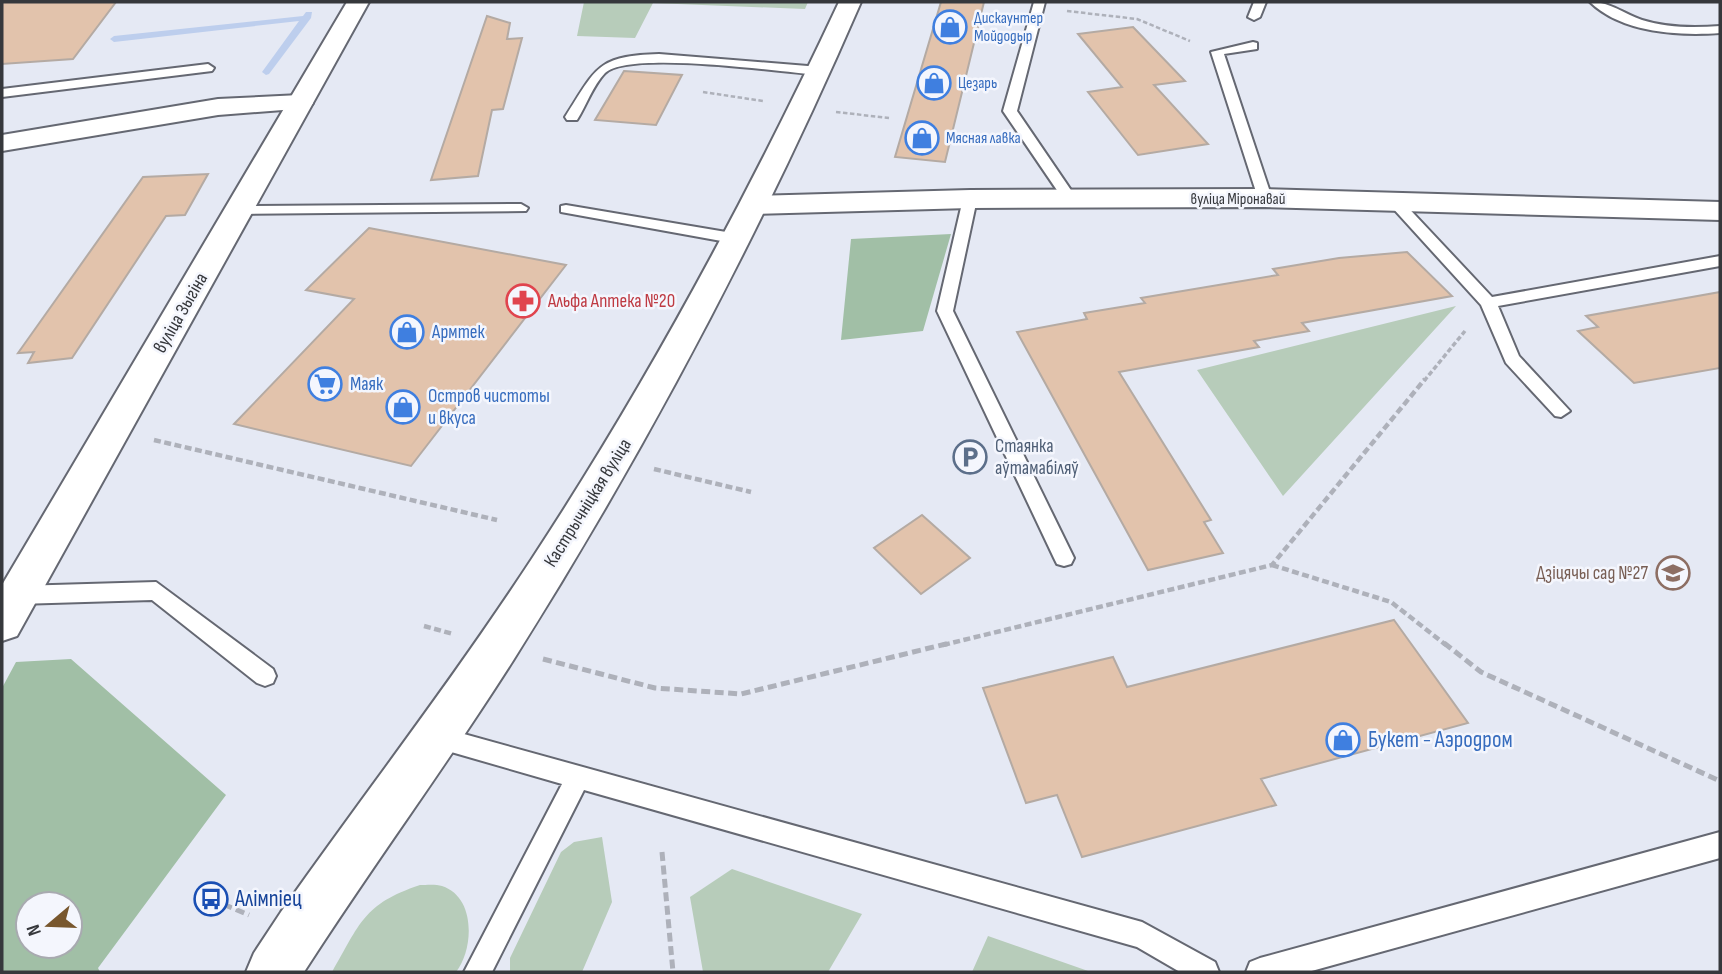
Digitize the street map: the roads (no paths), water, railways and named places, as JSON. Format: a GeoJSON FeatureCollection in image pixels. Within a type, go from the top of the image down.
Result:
{"type":"FeatureCollection","features":[{"type":"Feature","properties":{"kind":"street","name":"вуліца Зыгіна"},"geometry":{"type":"LineString","coordinates":[[2,623],[358,2]]}},
{"type":"Feature","properties":{"kind":"street","name":"Кастрычніцкая вуліца"},"geometry":{"type":"LineString","coordinates":[[273,972],[498,647],[616,459],[664,378],[738,239],[820,71],[850,2]]}},
{"type":"Feature","properties":{"kind":"street"},"geometry":{"type":"LineString","coordinates":[[2,143],[218,107],[300,103]]}},
{"type":"Feature","properties":{"kind":"street","name":"вуліца Міронавай"},"geometry":{"type":"LineString","coordinates":[[755,205],[970,199],[1265,198],[1720,211]]}},
{"type":"Feature","properties":{"kind":"lane"},"geometry":{"type":"LineString","coordinates":[[1254,17],[1260,2]]}},
{"type":"Feature","properties":{"kind":"lane"},"geometry":{"type":"LineString","coordinates":[[1596,2],[1621,17],[1644,25],[1681,31],[1720,30]]}},
{"type":"Feature","properties":{"kind":"lane"},"geometry":{"type":"LineString","coordinates":[[1039,5],[1010,111],[1070,199]]}},
{"type":"Feature","properties":{"kind":"lane"},"geometry":{"type":"LineString","coordinates":[[1253,46],[1217,52],[1265,198]]}},
{"type":"Feature","properties":{"kind":"lane"},"geometry":{"type":"LineString","coordinates":[[572,117],[601,70],[625,59],[659,58],[820,71]]}},
{"type":"Feature","properties":{"kind":"lane"},"geometry":{"type":"LineString","coordinates":[[2,93],[208,68]]}},
{"type":"Feature","properties":{"kind":"lane"},"geometry":{"type":"LineString","coordinates":[[970,199],[946,311],[1064,558]]}},
{"type":"Feature","properties":{"kind":"lane"},"geometry":{"type":"LineString","coordinates":[[1395,202],[1488,303],[1512,359],[1561,411]]}},
{"type":"Feature","properties":{"kind":"lane"},"geometry":{"type":"LineString","coordinates":[[241,210],[521,208]]}},
{"type":"Feature","properties":{"kind":"lane"},"geometry":{"type":"LineString","coordinates":[[566,209],[738,239]]}},
{"type":"Feature","properties":{"kind":"lane"},"geometry":{"type":"LineString","coordinates":[[1488,303],[1720,261]]}},
{"type":"Feature","properties":{"kind":"lane"},"geometry":{"type":"LineString","coordinates":[[18,595],[156,591],[265,676]]}},
{"type":"Feature","properties":{"kind":"lane"},"geometry":{"type":"LineString","coordinates":[[434,736],[1142,935],[1205,972]]}},
{"type":"Feature","properties":{"kind":"lane"},"geometry":{"type":"LineString","coordinates":[[478,972],[578,777]]}},
{"type":"Feature","properties":{"kind":"lane"},"geometry":{"type":"LineString","coordinates":[[1260,972],[1720,845]]}},
{"type":"Feature","properties":{"kind":"waterway"},"geometry":{"type":"LineString","coordinates":[[306,18],[309,14]]}},
{"type":"Feature","properties":{"kind":"waterway"},"geometry":{"type":"LineString","coordinates":[[114,39],[306,18]]}},
{"type":"Feature","properties":{"kind":"waterway"},"geometry":{"type":"LineString","coordinates":[[266,72],[306,18]]}},
{"type":"Feature","properties":{"kind":"place","name":"Дискаунтер Мойдодыр"},"geometry":{"type":"Point","coordinates":[950,27]}},
{"type":"Feature","properties":{"kind":"place","name":"Цезарь"},"geometry":{"type":"Point","coordinates":[934,83]}},
{"type":"Feature","properties":{"kind":"place","name":"Мясная лавка"},"geometry":{"type":"Point","coordinates":[922,138]}},
{"type":"Feature","properties":{"kind":"place","name":"Альфа Аптека №20"},"geometry":{"type":"Point","coordinates":[523,301]}},
{"type":"Feature","properties":{"kind":"place","name":"Армтек"},"geometry":{"type":"Point","coordinates":[407,332]}},
{"type":"Feature","properties":{"kind":"place","name":"Маяк"},"geometry":{"type":"Point","coordinates":[325,384]}},
{"type":"Feature","properties":{"kind":"place","name":"Остров чистоты и вкуса"},"geometry":{"type":"Point","coordinates":[403,407]}},
{"type":"Feature","properties":{"kind":"place","name":"Стаянка аўтамабіляў"},"geometry":{"type":"Point","coordinates":[970,457]}},
{"type":"Feature","properties":{"kind":"place","name":"Дзіцячы сад №27"},"geometry":{"type":"Point","coordinates":[1673,573]}},
{"type":"Feature","properties":{"kind":"place","name":"Букет - Аэродром"},"geometry":{"type":"Point","coordinates":[1343,740]}},
{"type":"Feature","properties":{"kind":"place","name":"Алімпіец"},"geometry":{"type":"Point","coordinates":[211,899]}}]}
